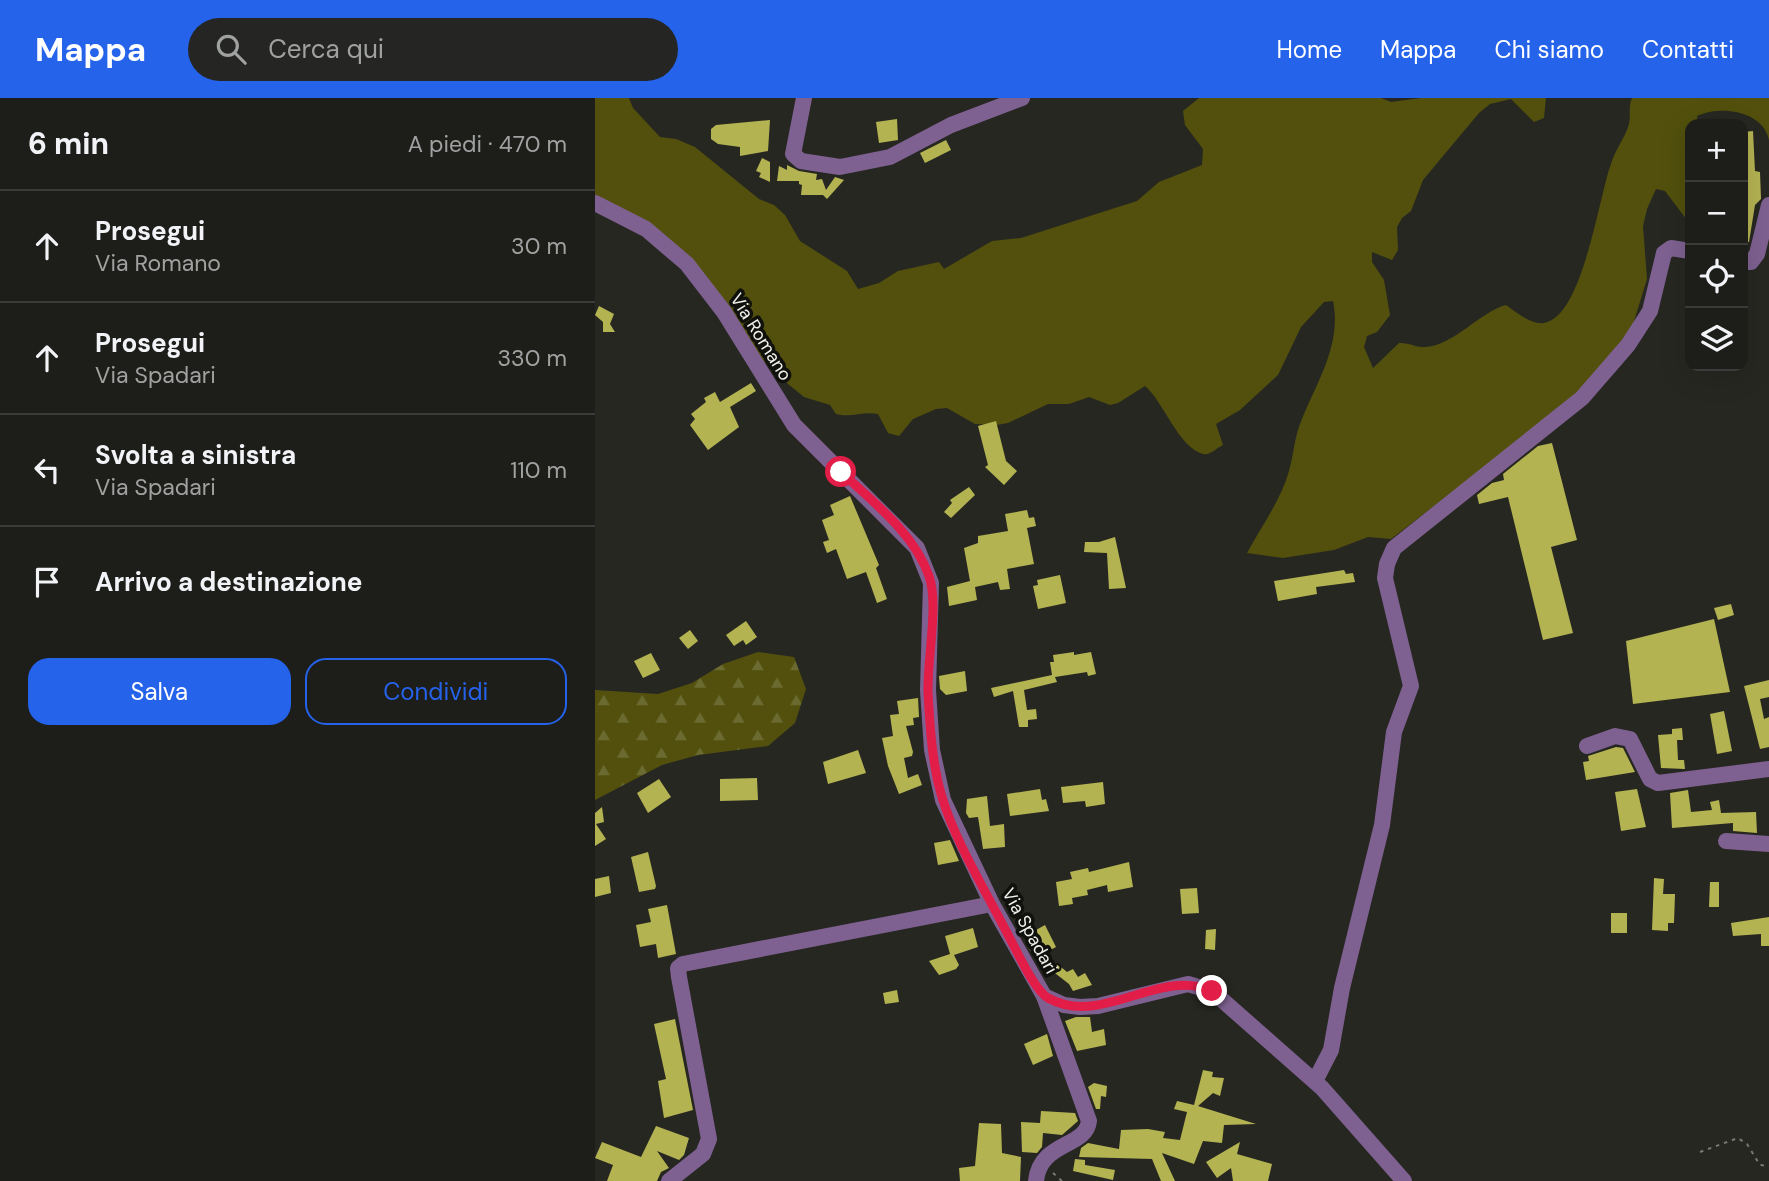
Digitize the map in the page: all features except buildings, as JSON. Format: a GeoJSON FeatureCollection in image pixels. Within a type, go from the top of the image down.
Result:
{"type":"FeatureCollection","features":[{"type":"Feature","properties":{"kind":"street"},"geometry":{"type":"LineString","coordinates":[[804,98],[793,154],[801,161],[840,167],[903,152],[951,125],[1021,98]]}},
{"type":"Feature","properties":{"kind":"street","name":"Via Romano"},"geometry":{"type":"LineString","coordinates":[[595,203],[646,229],[687,264],[724,312],[794,425],[880,509]]}},
{"type":"Feature","properties":{"kind":"street"},"geometry":{"type":"LineString","coordinates":[[1748,262],[1757,254],[1769,205]]}},
{"type":"Feature","properties":{"kind":"street"},"geometry":{"type":"LineString","coordinates":[[1315,1081],[1331,1050],[1342,988],[1382,825],[1394,732],[1411,686],[1385,578],[1387,564],[1394,548],[1582,398],[1628,345],[1650,311],[1664,253],[1671,248],[1685,250]]}},
{"type":"Feature","properties":{"kind":"street","name":"Via Spadari"},"geometry":{"type":"LineString","coordinates":[[880,509],[917,548],[931,583],[928,690],[937,780],[943,800],[992,904],[1044,996],[1063,1005],[1098,1006],[1188,984],[1212,991],[1315,1081],[1404,1181]]}},
{"type":"Feature","properties":{"kind":"street"},"geometry":{"type":"LineString","coordinates":[[1587,746],[1615,736],[1630,739],[1650,779],[1658,783],[1723,777],[1769,769]]}},
{"type":"Feature","properties":{"kind":"street"},"geometry":{"type":"LineString","coordinates":[[1726,841],[1769,844]]}},
{"type":"Feature","properties":{"kind":"street"},"geometry":{"type":"LineString","coordinates":[[669,1181],[703,1154],[708,1147],[710,1131],[678,968],[683,964],[992,904]]}},
{"type":"Feature","properties":{"kind":"street"},"geometry":{"type":"LineString","coordinates":[[1036,1181],[1044,1161],[1055,1148],[1082,1135],[1088,1129],[1089,1121],[1044,996]]}},
{"type":"Feature","properties":{"kind":"path"},"geometry":{"type":"LineString","coordinates":[[1700,1152],[1738,1138],[1747,1144],[1760,1165],[1769,1166]]}},
{"type":"Feature","properties":{"kind":"green space"},"geometry":{"type":"Polygon","coordinates":[[[595,98],[629,98],[633,108],[660,137],[676,139],[695,147],[759,199],[774,205],[785,215],[800,241],[847,271],[858,289],[879,283],[898,271],[939,262],[944,269],[992,241],[1021,238],[1137,201],[1159,182],[1202,165],[1203,149],[1185,125],[1183,111],[1199,98],[1381,98],[1391,102],[1421,98],[1546,98],[1544,118],[1534,122],[1511,99],[1490,104],[1479,113],[1423,180],[1411,211],[1402,218],[1397,227],[1398,250],[1392,260],[1372,252],[1372,262],[1384,280],[1390,315],[1377,332],[1367,336],[1364,347],[1373,368],[1399,343],[1423,347],[1436,345],[1457,335],[1486,314],[1506,305],[1534,322],[1544,323],[1558,316],[1569,300],[1588,253],[1606,179],[1629,124],[1632,98],[1769,98],[1769,140],[1759,122],[1740,113],[1718,111],[1697,116],[1697,119],[1685,119],[1685,217],[1665,191],[1656,189],[1643,226],[1647,279],[1631,331],[1574,399],[1391,539],[1368,537],[1334,550],[1283,558],[1247,553],[1285,482],[1299,426],[1327,362],[1334,332],[1333,301],[1324,302],[1301,327],[1278,375],[1240,410],[1216,424],[1223,445],[1208,454],[1194,450],[1186,443],[1145,386],[1118,403],[1110,405],[1089,397],[1069,404],[1048,404],[1008,423],[997,425],[975,424],[947,408],[936,409],[913,419],[899,436],[888,433],[878,414],[836,414],[830,405],[804,397],[788,384],[777,370],[764,362],[723,302],[641,218],[595,195],[595,98]]]}},
{"type":"Feature","properties":{"kind":"green space"},"geometry":{"type":"Polygon","coordinates":[[[758,652],[794,657],[806,689],[795,723],[768,746],[698,755],[662,765],[595,800],[595,690],[658,694],[692,683],[723,664],[758,652]]]}},
{"type":"Feature","properties":{"kind":"route"},"geometry":{"type":"LineString","coordinates":[[841,472],[917,548],[928,573],[932,590],[928,690],[937,780],[954,825],[992,904],[1044,996],[1063,1005],[1080,1007],[1098,1006],[1188,984],[1212,991]]}}]}
